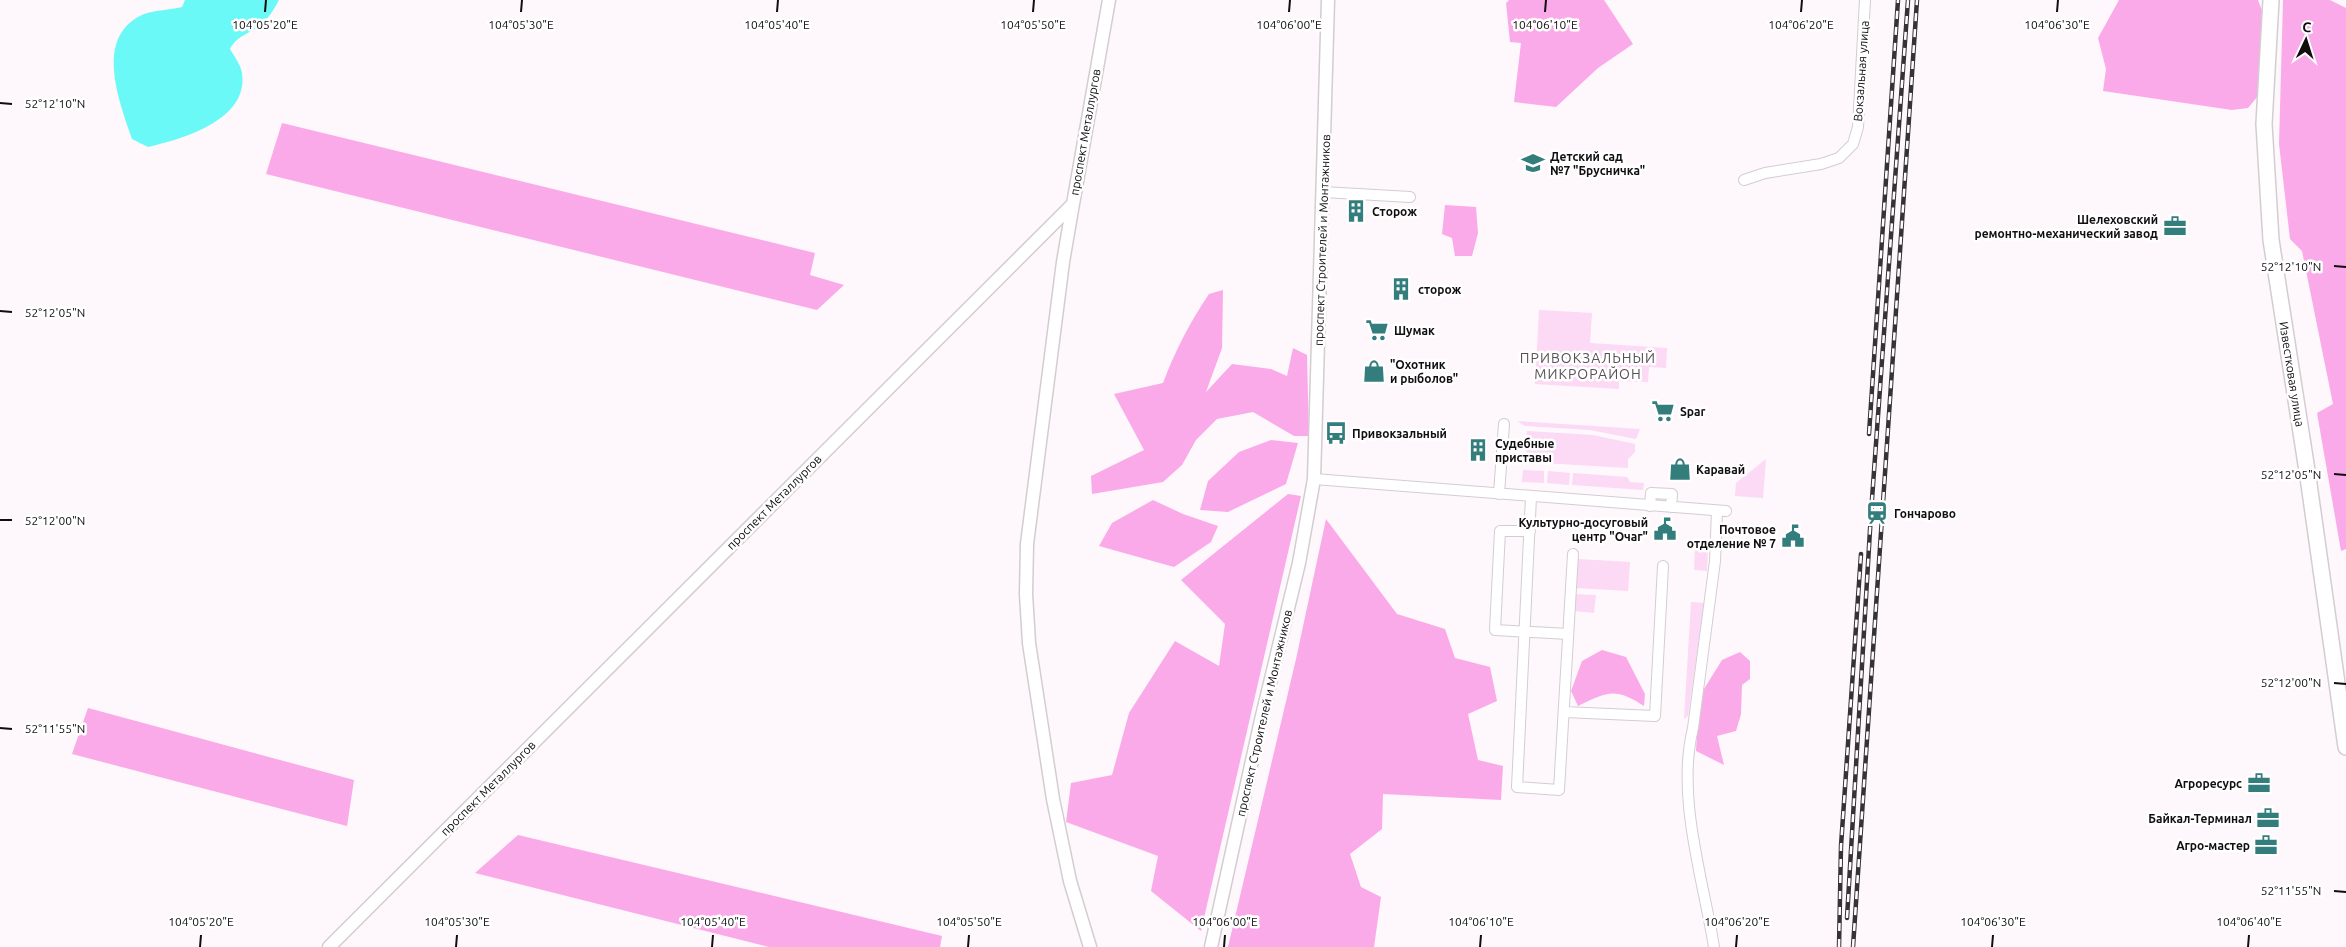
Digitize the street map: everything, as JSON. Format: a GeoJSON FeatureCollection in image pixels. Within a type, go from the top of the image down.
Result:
{"type":"FeatureCollection","features":[{"type":"Feature","properties":{"kind":"main road","name":"Известковая улица"},"geometry":{"type":"LineString","coordinates":[[2271,0],[2264,124],[2271,240],[2346,747]]}},
{"type":"Feature","properties":{"kind":"street","name":"проспект Металлургов"},"geometry":{"type":"LineString","coordinates":[[329,947],[1073,204],[1109,0]]}},
{"type":"Feature","properties":{"kind":"street","name":"проспект Строителей и Монтажников"},"geometry":{"type":"LineString","coordinates":[[1212,947],[1261,720],[1299,563],[1314,479],[1328,0]]}},
{"type":"Feature","properties":{"kind":"street","name":"Вокзальная улица"},"geometry":{"type":"LineString","coordinates":[[1744,180],[1765,173],[1821,164],[1839,158],[1853,144],[1858,127],[1865,0]]}},
{"type":"Feature","properties":{"kind":"street"},"geometry":{"type":"LineString","coordinates":[[1323,192],[1410,197]]}},
{"type":"Feature","properties":{"kind":"street"},"geometry":{"type":"LineString","coordinates":[[1073,204],[1063,262],[1027,544],[1026,594],[1029,643],[1053,799],[1070,882],[1090,947]]}},
{"type":"Feature","properties":{"kind":"street"},"geometry":{"type":"LineString","coordinates":[[1499,494],[1504,424]]}},
{"type":"Feature","properties":{"kind":"street"},"geometry":{"type":"LineString","coordinates":[[1314,479],[1721,511],[1693,728],[1687,752],[1687,775],[1696,857],[1714,947]]}},
{"type":"Feature","properties":{"kind":"street"},"geometry":{"type":"LineString","coordinates":[[1531,497],[1517,788],[1559,790],[1573,554]]}},
{"type":"Feature","properties":{"kind":"street"},"geometry":{"type":"LineString","coordinates":[[1530,531],[1500,532],[1495,630],[1568,634]]}},
{"type":"Feature","properties":{"kind":"street"},"geometry":{"type":"LineString","coordinates":[[1564,712],[1655,716],[1663,566]]}},
{"type":"Feature","properties":{"kind":"shaded area"},"geometry":{"type":"Polygon","coordinates":[[[1509,0],[1604,0],[1633,44],[1598,68],[1556,107],[1514,102],[1521,43],[1510,42],[1506,3],[1509,0]]]}},
{"type":"Feature","properties":{"kind":"shaded area"},"geometry":{"type":"Polygon","coordinates":[[[2119,0],[2258,0],[2263,13],[2258,96],[2248,108],[2232,110],[2103,91],[2106,69],[2098,38],[2119,0]]]}},
{"type":"Feature","properties":{"kind":"shaded area"},"geometry":{"type":"Polygon","coordinates":[[[2283,0],[2330,0],[2346,8],[2346,549],[2341,551],[2317,413],[2333,404],[2302,251],[2290,239],[2279,144],[2283,0]]]}},
{"type":"Feature","properties":{"kind":"shaded area"},"geometry":{"type":"Polygon","coordinates":[[[282,123],[815,253],[810,275],[844,285],[817,310],[266,174],[282,123]]]}},
{"type":"Feature","properties":{"kind":"shaded area"},"geometry":{"type":"Polygon","coordinates":[[[1445,205],[1476,207],[1478,233],[1472,256],[1455,256],[1452,238],[1442,234],[1445,205]]]}},
{"type":"Feature","properties":{"kind":"shaded area"},"geometry":{"type":"Polygon","coordinates":[[[1223,290],[1222,348],[1206,392],[1232,364],[1271,369],[1287,376],[1293,348],[1307,355],[1309,436],[1294,436],[1253,412],[1217,419],[1196,440],[1182,465],[1163,482],[1092,494],[1091,476],[1144,450],[1114,394],[1163,383],[1183,337],[1209,294],[1223,290]]]}},
{"type":"Feature","properties":{"kind":"shaded area"},"geometry":{"type":"Polygon","coordinates":[[[1539,310],[1592,313],[1590,343],[1667,348],[1666,368],[1649,367],[1648,382],[1619,381],[1619,389],[1535,384],[1539,310]]]}},
{"type":"Feature","properties":{"kind":"shaded area"},"geometry":{"type":"Polygon","coordinates":[[[1517,421],[1640,429],[1636,439],[1590,430],[1525,426],[1517,421]]]}},
{"type":"Feature","properties":{"kind":"shaded area"},"geometry":{"type":"Polygon","coordinates":[[[1527,431],[1593,435],[1635,444],[1635,452],[1628,459],[1628,468],[1526,462],[1527,431]]]}},
{"type":"Feature","properties":{"kind":"shaded area"},"geometry":{"type":"Polygon","coordinates":[[[1271,440],[1298,443],[1286,484],[1228,512],[1200,510],[1208,481],[1239,452],[1271,440]]]}},
{"type":"Feature","properties":{"kind":"shaded area"},"geometry":{"type":"Polygon","coordinates":[[[1766,459],[1763,498],[1735,496],[1736,483],[1766,459]]]}},
{"type":"Feature","properties":{"kind":"shaded area"},"geometry":{"type":"Polygon","coordinates":[[[1523,470],[1544,471],[1544,483],[1522,482],[1523,470]]]}},
{"type":"Feature","properties":{"kind":"shaded area"},"geometry":{"type":"Polygon","coordinates":[[[1548,471],[1570,473],[1569,485],[1547,483],[1548,471]]]}},
{"type":"Feature","properties":{"kind":"shaded area"},"geometry":{"type":"Polygon","coordinates":[[[1573,473],[1627,477],[1630,482],[1644,483],[1643,490],[1572,485],[1573,473]]]}},
{"type":"Feature","properties":{"kind":"shaded area"},"geometry":{"type":"Polygon","coordinates":[[[1288,494],[1301,496],[1201,931],[1151,891],[1158,856],[1066,822],[1071,783],[1112,775],[1129,713],[1175,641],[1219,666],[1225,624],[1181,580],[1288,494]]]}},
{"type":"Feature","properties":{"kind":"shaded area"},"geometry":{"type":"Polygon","coordinates":[[[1153,500],[1183,514],[1218,526],[1211,542],[1174,567],[1099,546],[1112,523],[1153,500]]]}},
{"type":"Feature","properties":{"kind":"shaded area"},"geometry":{"type":"Polygon","coordinates":[[[1326,519],[1397,614],[1445,629],[1455,658],[1490,667],[1497,701],[1468,714],[1478,760],[1503,766],[1501,800],[1383,794],[1382,829],[1350,854],[1361,887],[1381,897],[1374,947],[1228,947],[1296,659],[1326,519]]]}},
{"type":"Feature","properties":{"kind":"shaded area"},"geometry":{"type":"Polygon","coordinates":[[[1695,547],[1708,548],[1707,571],[1694,570],[1695,547]]]}},
{"type":"Feature","properties":{"kind":"shaded area"},"geometry":{"type":"Polygon","coordinates":[[[1578,559],[1630,562],[1628,591],[1576,588],[1578,559]]]}},
{"type":"Feature","properties":{"kind":"shaded area"},"geometry":{"type":"Polygon","coordinates":[[[1575,594],[1596,595],[1594,613],[1574,611],[1575,594]]]}},
{"type":"Feature","properties":{"kind":"shaded area"},"geometry":{"type":"Polygon","coordinates":[[[1691,602],[1704,603],[1688,716],[1684,719],[1691,602]]]}},
{"type":"Feature","properties":{"kind":"shaded area"},"geometry":{"type":"Polygon","coordinates":[[[1602,650],[1626,657],[1645,694],[1644,706],[1626,696],[1611,694],[1596,697],[1578,706],[1571,691],[1582,661],[1602,650]]]}},
{"type":"Feature","properties":{"kind":"shaded area"},"geometry":{"type":"Polygon","coordinates":[[[1740,652],[1750,661],[1750,679],[1742,685],[1741,714],[1736,731],[1717,736],[1724,765],[1696,751],[1699,697],[1722,660],[1740,652]]]}},
{"type":"Feature","properties":{"kind":"shaded area"},"geometry":{"type":"Polygon","coordinates":[[[88,708],[354,780],[347,826],[72,754],[88,708]]]}},
{"type":"Feature","properties":{"kind":"shaded area"},"geometry":{"type":"Polygon","coordinates":[[[518,835],[942,936],[940,947],[769,947],[475,873],[518,835]]]}},
{"type":"Feature","properties":{"kind":"water"},"geometry":{"type":"Polygon","coordinates":[[[185,0],[279,0],[264,21],[239,38],[230,49],[242,73],[241,89],[235,103],[225,115],[211,125],[195,132],[148,147],[132,139],[117,89],[114,53],[119,37],[128,24],[144,14],[182,7],[185,0]]]}},
{"type":"Feature","properties":{"kind":"railway"},"geometry":{"type":"LineString","coordinates":[[1869,434],[1898,0]]}},
{"type":"Feature","properties":{"kind":"railway"},"geometry":{"type":"LineString","coordinates":[[1847,918],[1871,513],[1908,0]]}},
{"type":"Feature","properties":{"kind":"railway"},"geometry":{"type":"LineString","coordinates":[[1853,947],[1917,0]]}},
{"type":"Feature","properties":{"kind":"railway"},"geometry":{"type":"LineString","coordinates":[[1839,947],[1841,846],[1861,554]]}},
{"type":"Feature","properties":{"kind":"place","name":"Детский сад №7 \"Брусничка\""},"geometry":{"type":"Point","coordinates":[1533,163]}},
{"type":"Feature","properties":{"kind":"place","name":"Сторож"},"geometry":{"type":"Point","coordinates":[1356,211]}},
{"type":"Feature","properties":{"kind":"place","name":"Шелеховский ремонтно-механический завод"},"geometry":{"type":"Point","coordinates":[2175,226]}},
{"type":"Feature","properties":{"kind":"place","name":"сторож"},"geometry":{"type":"Point","coordinates":[1401,289]}},
{"type":"Feature","properties":{"kind":"place","name":"Шумак"},"geometry":{"type":"Point","coordinates":[1377,330]}},
{"type":"Feature","properties":{"kind":"place","name":"\"Охотник и рыболов\""},"geometry":{"type":"Point","coordinates":[1374,371]}},
{"type":"Feature","properties":{"kind":"place","name":"Spar"},"geometry":{"type":"Point","coordinates":[1663,411]}},
{"type":"Feature","properties":{"kind":"place","name":"Привокзальный"},"geometry":{"type":"Point","coordinates":[1336,433]}},
{"type":"Feature","properties":{"kind":"place","name":"Судебные приставы"},"geometry":{"type":"Point","coordinates":[1478,450]}},
{"type":"Feature","properties":{"kind":"place","name":"Каравай"},"geometry":{"type":"Point","coordinates":[1680,469]}},
{"type":"Feature","properties":{"kind":"place","name":"Гончарово"},"geometry":{"type":"Point","coordinates":[1877,513]}},
{"type":"Feature","properties":{"kind":"place","name":"Культурно-досуговый центр \"Очаг\""},"geometry":{"type":"Point","coordinates":[1665,529]}},
{"type":"Feature","properties":{"kind":"place","name":"Почтовое отделение № 7"},"geometry":{"type":"Point","coordinates":[1793,536]}},
{"type":"Feature","properties":{"kind":"place","name":"Агроресурс"},"geometry":{"type":"Point","coordinates":[2259,783]}},
{"type":"Feature","properties":{"kind":"place","name":"Байкал-Терминал"},"geometry":{"type":"Point","coordinates":[2268,818]}},
{"type":"Feature","properties":{"kind":"place","name":"Агро-мастер"},"geometry":{"type":"Point","coordinates":[2266,845]}},
{"type":"Feature","properties":{"kind":"district","name":"ПРИВОКЗАЛЬНЫЙ МИКРОРАЙОН"},"geometry":{"type":"Point","coordinates":[1588,366]}}]}
